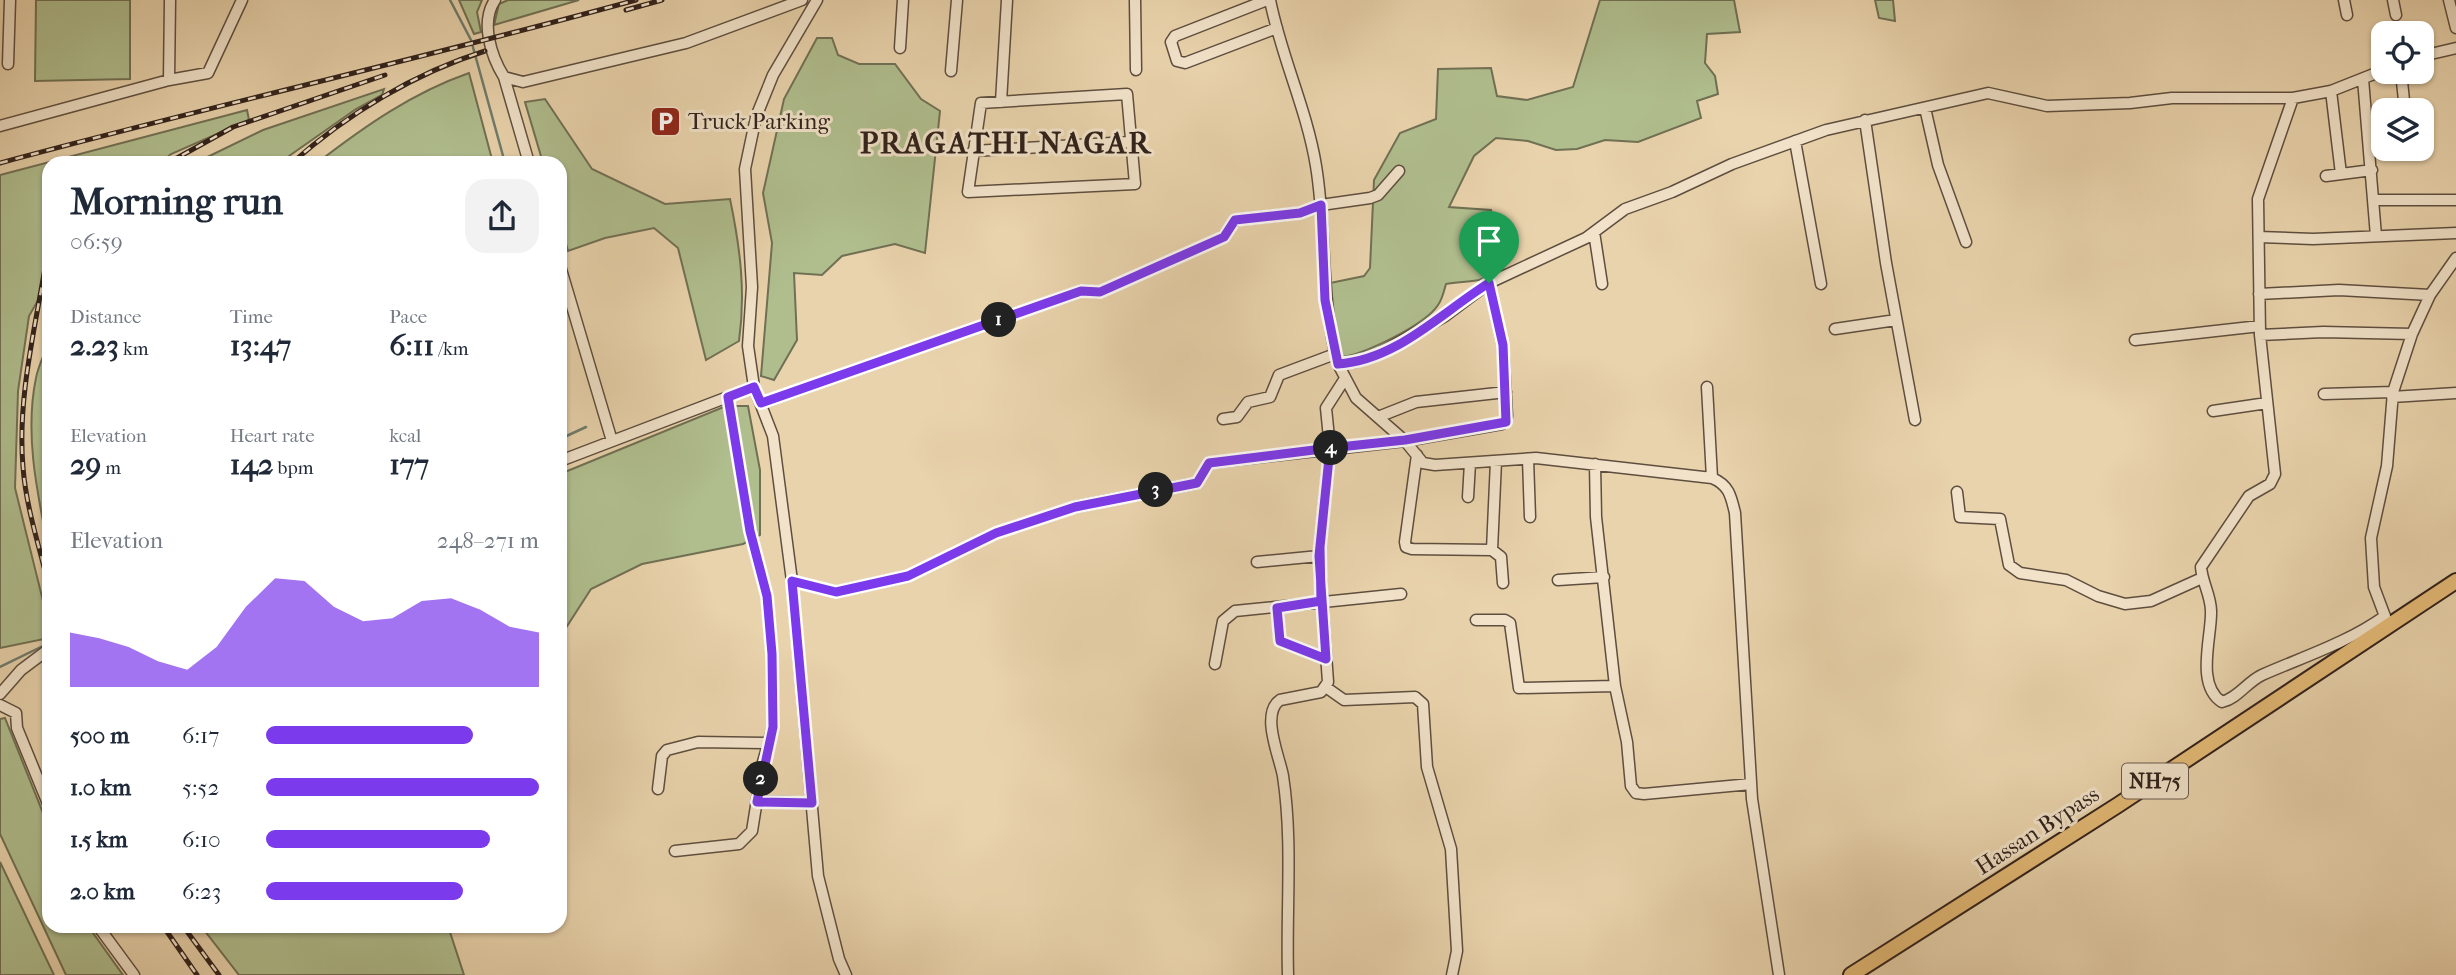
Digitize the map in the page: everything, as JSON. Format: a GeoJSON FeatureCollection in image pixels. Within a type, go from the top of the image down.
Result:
{"type":"FeatureCollection","features":[{"type":"Feature","properties":{"kind":"highway","name":"Hassan Bypass"},"geometry":{"type":"LineString","coordinates":[[1851,975],[2387,622],[2455,582]]}},
{"type":"Feature","properties":{"kind":"street"},"geometry":{"type":"LineString","coordinates":[[8,64],[10,0]]}},
{"type":"Feature","properties":{"kind":"street"},"geometry":{"type":"LineString","coordinates":[[169,80],[170,0]]}},
{"type":"Feature","properties":{"kind":"street"},"geometry":{"type":"LineString","coordinates":[[0,126],[169,80],[208,73],[242,0]]}},
{"type":"Feature","properties":{"kind":"street"},"geometry":{"type":"LineString","coordinates":[[495,0],[486,20],[497,66],[504,77],[527,156]]}},
{"type":"Feature","properties":{"kind":"street"},"geometry":{"type":"LineString","coordinates":[[504,77],[511,81],[532,81],[686,43],[802,0]]}},
{"type":"Feature","properties":{"kind":"street"},"geometry":{"type":"LineString","coordinates":[[817,0],[773,75],[756,117],[746,169],[752,287],[748,346],[754,387],[773,436],[792,581],[818,876],[839,959],[846,975]]}},
{"type":"Feature","properties":{"kind":"street"},"geometry":{"type":"LineString","coordinates":[[900,48],[903,0]]}},
{"type":"Feature","properties":{"kind":"street"},"geometry":{"type":"LineString","coordinates":[[951,71],[957,0]]}},
{"type":"Feature","properties":{"kind":"street"},"geometry":{"type":"LineString","coordinates":[[1002,102],[1007,0]]}},
{"type":"Feature","properties":{"kind":"street"},"geometry":{"type":"LineString","coordinates":[[1135,0],[1136,70]]}},
{"type":"Feature","properties":{"kind":"street"},"geometry":{"type":"LineString","coordinates":[[1277,28],[1185,63],[1177,61],[1171,42],[1175,36],[1268,0],[1277,28],[1316,163],[1321,205],[1325,300],[1337,359],[1344,380],[1356,398],[1405,440],[1423,463],[1435,465],[1528,458],[1595,464],[1712,478],[1722,482],[1730,491],[1735,513],[1751,784],[1773,953],[1779,975]]}},
{"type":"Feature","properties":{"kind":"street"},"geometry":{"type":"LineString","coordinates":[[2344,0],[2347,15]]}},
{"type":"Feature","properties":{"kind":"street"},"geometry":{"type":"LineString","coordinates":[[2393,0],[2396,15]]}},
{"type":"Feature","properties":{"kind":"street"},"geometry":{"type":"LineString","coordinates":[[2452,3],[2456,28]]}},
{"type":"Feature","properties":{"kind":"street"},"geometry":{"type":"LineString","coordinates":[[2434,53],[2456,48]]}},
{"type":"Feature","properties":{"kind":"street"},"geometry":{"type":"LineString","coordinates":[[1223,419],[1237,417],[1248,402],[1270,397],[1279,375],[1337,359],[1355,362],[1382,352],[1445,316],[1489,283],[1594,232],[1625,209],[1795,141],[1865,120],[1988,93],[2047,106],[2130,103],[2172,98],[2293,98],[2331,91],[2371,76]]}},
{"type":"Feature","properties":{"kind":"street"},"geometry":{"type":"LineString","coordinates":[[2363,79],[2376,236]]}},
{"type":"Feature","properties":{"kind":"street"},"geometry":{"type":"LineString","coordinates":[[2331,91],[2341,174]]}},
{"type":"Feature","properties":{"kind":"street"},"geometry":{"type":"LineString","coordinates":[[1127,94],[1129,142],[1135,184],[968,192],[981,103],[1127,94]]}},
{"type":"Feature","properties":{"kind":"street"},"geometry":{"type":"LineString","coordinates":[[2293,98],[2259,190],[2260,330],[2273,480],[2249,496],[2228,531],[2204,561],[2202,578],[2212,611],[2206,665],[2211,688],[2222,702],[2263,675],[2387,622],[2374,587],[2371,538],[2387,466],[2392,395],[2412,334],[2430,295],[2456,258]]}},
{"type":"Feature","properties":{"kind":"street"},"geometry":{"type":"LineString","coordinates":[[1925,108],[1938,165],[1966,242]]}},
{"type":"Feature","properties":{"kind":"street"},"geometry":{"type":"LineString","coordinates":[[1865,120],[1896,320],[1915,420]]}},
{"type":"Feature","properties":{"kind":"street"},"geometry":{"type":"LineString","coordinates":[[1795,141],[1821,284]]}},
{"type":"Feature","properties":{"kind":"street"},"geometry":{"type":"LineString","coordinates":[[973,151],[1129,142]]}},
{"type":"Feature","properties":{"kind":"street"},"geometry":{"type":"LineString","coordinates":[[2326,176],[2372,170]]}},
{"type":"Feature","properties":{"kind":"street"},"geometry":{"type":"LineString","coordinates":[[761,403],[1081,291],[1100,292],[1224,237],[1235,220],[1300,213],[1321,205],[1378,195],[1399,171]]}},
{"type":"Feature","properties":{"kind":"street"},"geometry":{"type":"LineString","coordinates":[[2374,200],[2456,200]]}},
{"type":"Feature","properties":{"kind":"street"},"geometry":{"type":"LineString","coordinates":[[1594,232],[1602,284]]}},
{"type":"Feature","properties":{"kind":"street"},"geometry":{"type":"LineString","coordinates":[[2259,237],[2314,239],[2456,233]]}},
{"type":"Feature","properties":{"kind":"street"},"geometry":{"type":"LineString","coordinates":[[792,581],[836,592],[908,576],[996,533],[1075,507],[1197,483],[1209,463],[1405,440],[1502,425],[1507,416],[1502,333],[1489,283]]}},
{"type":"Feature","properties":{"kind":"street"},"geometry":{"type":"LineString","coordinates":[[567,290],[612,441]]}},
{"type":"Feature","properties":{"kind":"street"},"geometry":{"type":"LineString","coordinates":[[2259,294],[2339,290],[2430,295]]}},
{"type":"Feature","properties":{"kind":"street"},"geometry":{"type":"LineString","coordinates":[[1835,329],[1896,320]]}},
{"type":"Feature","properties":{"kind":"street"},"geometry":{"type":"LineString","coordinates":[[2135,340],[2260,330],[2412,334]]}},
{"type":"Feature","properties":{"kind":"street"},"geometry":{"type":"LineString","coordinates":[[1326,688],[1319,556],[1330,448],[1327,404],[1344,380]]}},
{"type":"Feature","properties":{"kind":"street"},"geometry":{"type":"LineString","coordinates":[[567,458],[754,387]]}},
{"type":"Feature","properties":{"kind":"street"},"geometry":{"type":"LineString","coordinates":[[1707,387],[1712,478]]}},
{"type":"Feature","properties":{"kind":"street"},"geometry":{"type":"LineString","coordinates":[[1378,417],[1416,402],[1506,392]]}},
{"type":"Feature","properties":{"kind":"street"},"geometry":{"type":"LineString","coordinates":[[2324,394],[2456,393]]}},
{"type":"Feature","properties":{"kind":"street"},"geometry":{"type":"LineString","coordinates":[[676,851],[746,840],[752,831],[773,727],[767,596],[750,531],[728,397]]}},
{"type":"Feature","properties":{"kind":"street"},"geometry":{"type":"LineString","coordinates":[[2213,411],[2267,403]]}},
{"type":"Feature","properties":{"kind":"street"},"geometry":{"type":"LineString","coordinates":[[1417,456],[1406,547],[1492,550],[1501,556],[1503,583]]}},
{"type":"Feature","properties":{"kind":"street"},"geometry":{"type":"LineString","coordinates":[[1528,458],[1530,517]]}},
{"type":"Feature","properties":{"kind":"street"},"geometry":{"type":"LineString","coordinates":[[1492,550],[1496,461]]}},
{"type":"Feature","properties":{"kind":"street"},"geometry":{"type":"LineString","coordinates":[[1468,497],[1470,463]]}},
{"type":"Feature","properties":{"kind":"street"},"geometry":{"type":"LineString","coordinates":[[1595,464],[1596,517],[1615,686],[1627,742],[1631,786],[1636,793],[1751,784]]}},
{"type":"Feature","properties":{"kind":"street"},"geometry":{"type":"LineString","coordinates":[[1956,492],[1960,517],[2000,519],[2009,565],[2020,573],[2057,578],[2098,597],[2137,605],[2202,578]]}},
{"type":"Feature","properties":{"kind":"street"},"geometry":{"type":"LineString","coordinates":[[1256,562],[1319,556]]}},
{"type":"Feature","properties":{"kind":"street"},"geometry":{"type":"LineString","coordinates":[[1558,580],[1604,577]]}},
{"type":"Feature","properties":{"kind":"street"},"geometry":{"type":"LineString","coordinates":[[1215,664],[1223,621],[1227,614],[1321,601],[1401,594]]}},
{"type":"Feature","properties":{"kind":"street"},"geometry":{"type":"LineString","coordinates":[[1277,608],[1280,641],[1326,659]]}},
{"type":"Feature","properties":{"kind":"street"},"geometry":{"type":"LineString","coordinates":[[1476,620],[1505,620],[1510,623],[1519,688],[1615,686]]}},
{"type":"Feature","properties":{"kind":"street"},"geometry":{"type":"LineString","coordinates":[[0,694],[21,670],[42,654]]}},
{"type":"Feature","properties":{"kind":"street"},"geometry":{"type":"LineString","coordinates":[[1288,975],[1290,839],[1283,776],[1272,736],[1273,711],[1280,700],[1326,688],[1344,700],[1415,697],[1423,704],[1427,767],[1451,849],[1457,951],[1452,975]]}},
{"type":"Feature","properties":{"kind":"street"},"geometry":{"type":"LineString","coordinates":[[0,705],[16,713],[17,728],[42,789]]}},
{"type":"Feature","properties":{"kind":"street"},"geometry":{"type":"LineString","coordinates":[[658,789],[662,756],[667,750],[698,742],[769,743]]}},
{"type":"Feature","properties":{"kind":"street"},"geometry":{"type":"LineString","coordinates":[[757,802],[812,803]]}},
{"type":"Feature","properties":{"kind":"street"},"geometry":{"type":"LineString","coordinates":[[103,933],[134,975]]}},
{"type":"Feature","properties":{"kind":"green space"},"geometry":{"type":"Polygon","coordinates":[[[36,0],[130,0],[130,79],[35,81],[36,0]]]}},
{"type":"Feature","properties":{"kind":"green space"},"geometry":{"type":"Polygon","coordinates":[[[459,0],[482,0],[477,12],[481,32],[474,34],[459,0]]]}},
{"type":"Feature","properties":{"kind":"green space"},"geometry":{"type":"Polygon","coordinates":[[[508,0],[579,0],[494,25],[499,4],[508,0]]]}},
{"type":"Feature","properties":{"kind":"green space"},"geometry":{"type":"Polygon","coordinates":[[[1600,0],[1734,0],[1740,32],[1707,34],[1705,63],[1715,76],[1718,94],[1697,101],[1701,118],[1638,142],[1605,140],[1577,149],[1556,150],[1528,141],[1496,138],[1474,156],[1449,207],[1491,210],[1496,249],[1495,260],[1487,276],[1479,280],[1446,284],[1439,303],[1421,321],[1379,345],[1341,357],[1330,309],[1330,283],[1364,276],[1370,268],[1374,180],[1400,133],[1436,119],[1438,69],[1491,68],[1497,96],[1527,100],[1573,87],[1600,0]]]}},
{"type":"Feature","properties":{"kind":"green space"},"geometry":{"type":"Polygon","coordinates":[[[1875,0],[1893,0],[1895,21],[1879,18],[1875,0]]]}},
{"type":"Feature","properties":{"kind":"green space"},"geometry":{"type":"Polygon","coordinates":[[[817,38],[832,38],[838,55],[859,64],[895,64],[921,99],[940,111],[925,253],[895,244],[842,256],[822,275],[794,273],[797,340],[774,380],[761,376],[772,243],[763,193],[784,99],[817,38]]]}},
{"type":"Feature","properties":{"kind":"green space"},"geometry":{"type":"Polygon","coordinates":[[[469,73],[491,156],[326,156],[390,112],[448,81],[469,73]]]}},
{"type":"Feature","properties":{"kind":"green space"},"geometry":{"type":"Polygon","coordinates":[[[384,89],[382,95],[356,109],[289,156],[209,156],[263,130],[384,89]]]}},
{"type":"Feature","properties":{"kind":"green space"},"geometry":{"type":"Polygon","coordinates":[[[545,99],[592,169],[665,204],[730,199],[741,270],[739,341],[706,360],[678,248],[654,228],[605,238],[568,251],[567,156],[541,156],[525,102],[545,99]]]}},
{"type":"Feature","properties":{"kind":"green space"},"geometry":{"type":"Polygon","coordinates":[[[247,110],[249,120],[169,156],[72,156],[247,110]]]}},
{"type":"Feature","properties":{"kind":"green space"},"geometry":{"type":"Polygon","coordinates":[[[42,164],[42,293],[29,316],[18,391],[15,488],[42,597],[42,639],[0,648],[0,175],[42,164]]]}},
{"type":"Feature","properties":{"kind":"green space"},"geometry":{"type":"Polygon","coordinates":[[[42,360],[42,514],[34,465],[31,421],[37,373],[42,360]]]}},
{"type":"Feature","properties":{"kind":"green space"},"geometry":{"type":"Polygon","coordinates":[[[726,406],[748,406],[760,470],[760,535],[743,544],[642,564],[591,589],[567,626],[567,471],[726,406]]]}},
{"type":"Feature","properties":{"kind":"green space"},"geometry":{"type":"Polygon","coordinates":[[[5,718],[42,810],[42,924],[0,834],[0,719],[5,718]]]}},
{"type":"Feature","properties":{"kind":"green space"},"geometry":{"type":"Polygon","coordinates":[[[0,862],[54,975],[0,975],[0,862]]]}},
{"type":"Feature","properties":{"kind":"green space"},"geometry":{"type":"Polygon","coordinates":[[[46,933],[93,933],[123,975],[66,975],[46,933]]]}},
{"type":"Feature","properties":{"kind":"green space"},"geometry":{"type":"Polygon","coordinates":[[[206,933],[450,933],[464,975],[239,975],[206,933]]]}},
{"type":"Feature","properties":{"kind":"waterway"},"geometry":{"type":"LineString","coordinates":[[450,0],[471,40],[503,156]]}},
{"type":"Feature","properties":{"kind":"waterway"},"geometry":{"type":"LineString","coordinates":[[567,436],[586,427]]}},
{"type":"Feature","properties":{"kind":"waterway"},"geometry":{"type":"LineString","coordinates":[[0,667],[42,646]]}},
{"type":"Feature","properties":{"kind":"railway"},"geometry":{"type":"LineString","coordinates":[[0,163],[636,0]]}},
{"type":"Feature","properties":{"kind":"railway"},"geometry":{"type":"LineString","coordinates":[[626,10],[662,0]]}},
{"type":"Feature","properties":{"kind":"railway"},"geometry":{"type":"LineString","coordinates":[[300,156],[383,97],[433,71],[485,51]]}},
{"type":"Feature","properties":{"kind":"railway"},"geometry":{"type":"LineString","coordinates":[[181,156],[233,127],[385,75]]}},
{"type":"Feature","properties":{"kind":"railway"},"geometry":{"type":"LineString","coordinates":[[42,285],[25,388],[22,441],[27,498],[42,559]]}},
{"type":"Feature","properties":{"kind":"railway"},"geometry":{"type":"LineString","coordinates":[[168,933],[197,975]]}},
{"type":"Feature","properties":{"kind":"railway"},"geometry":{"type":"LineString","coordinates":[[188,933],[219,975]]}},
{"type":"Feature","properties":{"kind":"place","name":"Truck Parking"},"geometry":{"type":"Point","coordinates":[665,121]}},
{"type":"Feature","properties":{"kind":"district","name":"PRAGATHI NAGAR"},"geometry":{"type":"Point","coordinates":[1006,143]}},
{"type":"Feature","properties":{"kind":"route"},"geometry":{"type":"LineString","coordinates":[[1489,283],[1468,296],[1445,316],[1382,352],[1355,362],[1338,364],[1325,300],[1321,205],[1300,213],[1235,220],[1224,237],[1100,292],[1081,291],[761,403],[754,387],[728,397],[750,531],[767,596],[772,654],[773,727],[763,762],[757,802],[812,803],[792,581],[836,592],[908,576],[996,533],[1075,507],[1197,483],[1202,477],[1205,465],[1209,463],[1330,448],[1319,556],[1326,659],[1280,641],[1277,637],[1277,608],[1321,601],[1319,556],[1320,547],[1330,448],[1405,440],[1502,425],[1506,422],[1502,333],[1489,283]]}}]}
